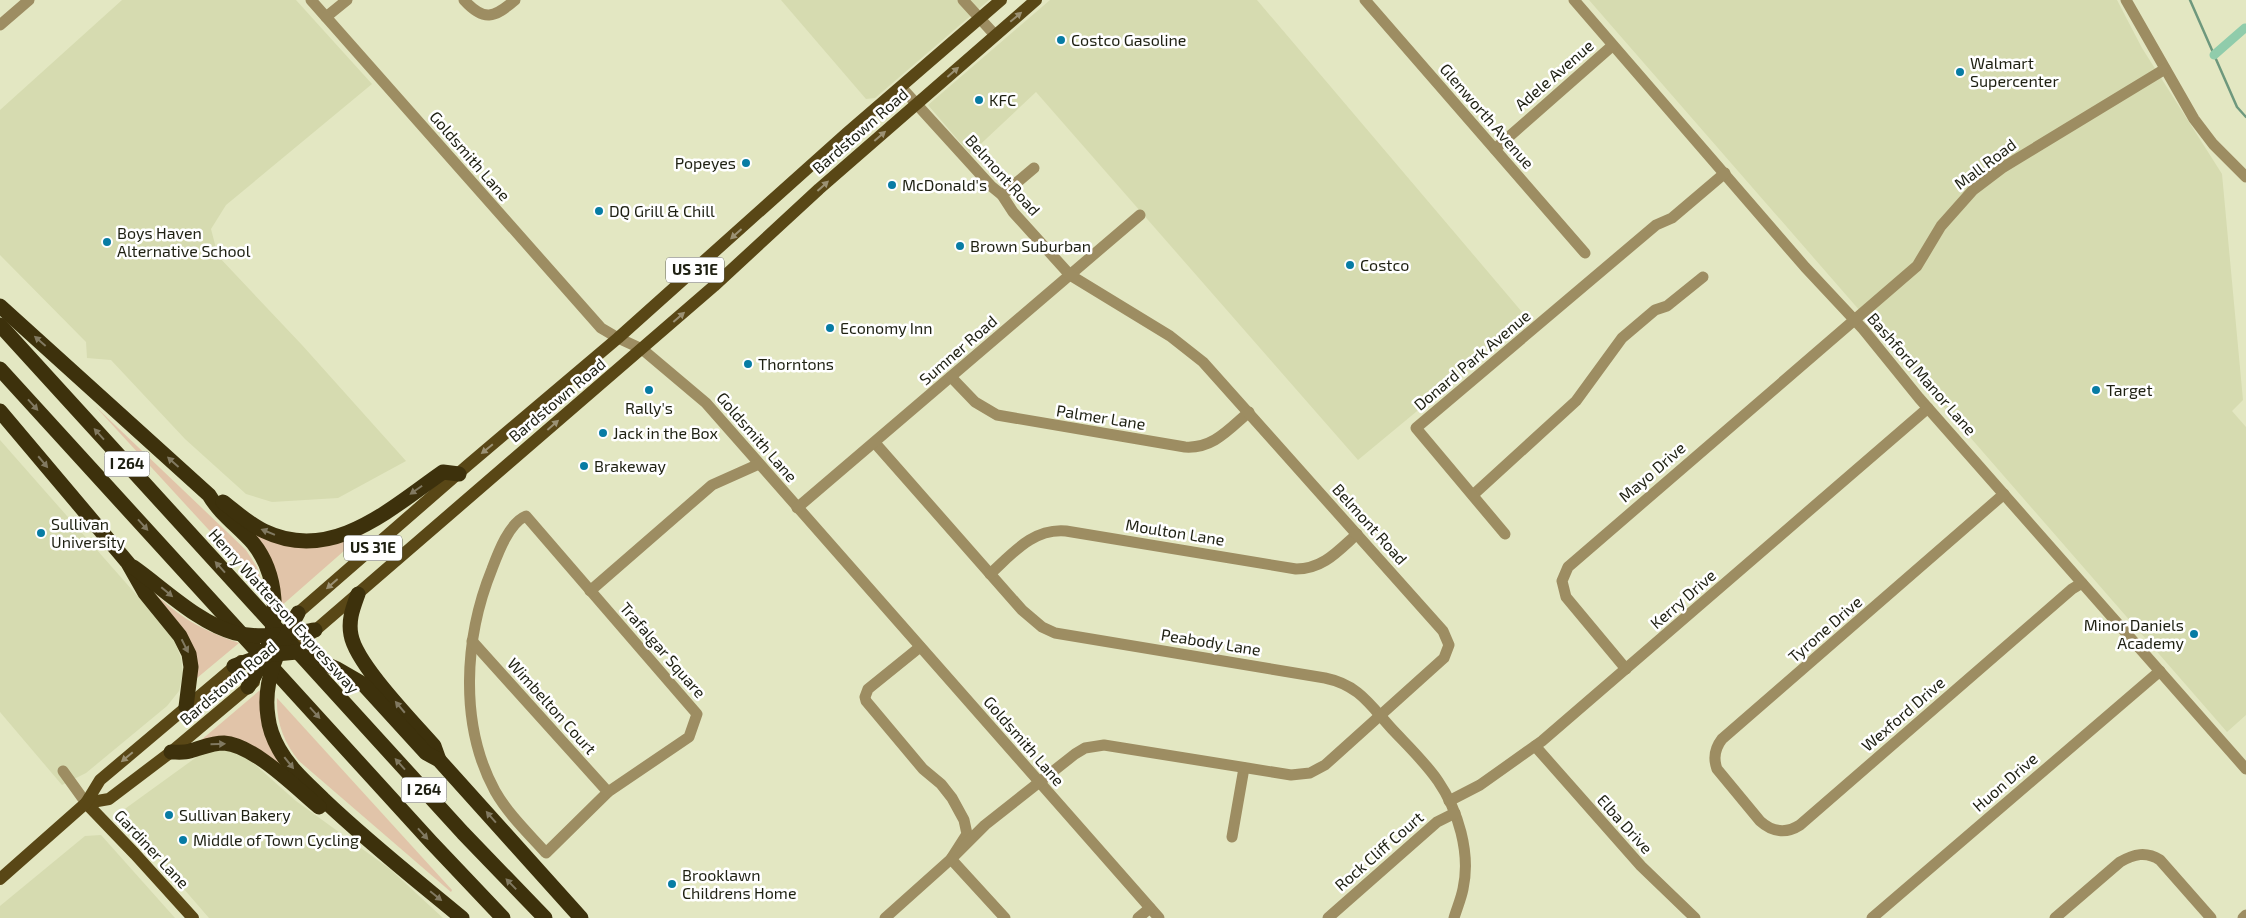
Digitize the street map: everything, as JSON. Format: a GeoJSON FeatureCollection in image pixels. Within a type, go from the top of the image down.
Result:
{"type":"FeatureCollection","features":[{"type":"Feature","properties":{"kind":"highway"},"geometry":{"type":"LineString","coordinates":[[0,306],[209,494],[217,508],[253,544],[264,560],[273,585],[275,609],[270,636],[277,661]]}},
{"type":"Feature","properties":{"kind":"highway","name":"Henry Watterson Expressway"},"geometry":{"type":"LineString","coordinates":[[0,326],[463,833],[545,918]]}},
{"type":"Feature","properties":{"kind":"highway","name":"I 264"},"geometry":{"type":"LineString","coordinates":[[0,369],[224,614],[277,661],[431,842],[503,918]]}},
{"type":"Feature","properties":{"kind":"highway"},"geometry":{"type":"LineString","coordinates":[[0,411],[128,563],[146,594],[180,636],[189,654],[191,679],[186,707]]}},
{"type":"Feature","properties":{"kind":"highway"},"geometry":{"type":"LineString","coordinates":[[209,494],[216,496],[249,522],[264,531],[285,538],[320,540],[359,529],[443,472],[459,474]]}},
{"type":"Feature","properties":{"kind":"highway"},"geometry":{"type":"LineString","coordinates":[[128,563],[179,602],[205,619],[235,632],[270,636],[315,630]]}},
{"type":"Feature","properties":{"kind":"highway"},"geometry":{"type":"LineString","coordinates":[[358,594],[350,624],[354,646],[372,674],[434,746],[439,760]]}},
{"type":"Feature","properties":{"kind":"highway"},"geometry":{"type":"LineString","coordinates":[[298,613],[286,634],[267,696],[268,717],[278,748],[304,781],[358,832],[462,918]]}},
{"type":"Feature","properties":{"kind":"highway"},"geometry":{"type":"LineString","coordinates":[[234,666],[277,661],[297,652],[337,669],[363,684],[426,753],[439,760],[581,918]]}},
{"type":"Feature","properties":{"kind":"highway"},"geometry":{"type":"LineString","coordinates":[[248,687],[277,661]]}},
{"type":"Feature","properties":{"kind":"highway"},"geometry":{"type":"LineString","coordinates":[[171,752],[188,752],[213,744],[225,743],[242,748],[256,756],[348,831],[358,832]]}},
{"type":"Feature","properties":{"kind":"main road","name":"Bardstown Road"},"geometry":{"type":"LineString","coordinates":[[0,879],[86,803],[100,780],[618,338],[1001,0]]}},
{"type":"Feature","properties":{"kind":"main road","name":"Bardstown Road"},"geometry":{"type":"LineString","coordinates":[[277,661],[358,594],[642,349],[1036,0]]}},
{"type":"Feature","properties":{"kind":"main road"},"geometry":{"type":"LineString","coordinates":[[792,183],[804,204]]}},
{"type":"Feature","properties":{"kind":"main road","name":"Bardstown Road"},"geometry":{"type":"LineString","coordinates":[[86,803],[109,799],[171,752],[248,687]]}},
{"type":"Feature","properties":{"kind":"main road","name":"Gardiner Lane"},"geometry":{"type":"LineString","coordinates":[[86,803],[193,918]]}},
{"type":"Feature","properties":{"kind":"street"},"geometry":{"type":"LineString","coordinates":[[0,25],[29,0]]}},
{"type":"Feature","properties":{"kind":"street","name":"Goldsmith Lane"},"geometry":{"type":"LineString","coordinates":[[311,0],[601,328],[642,349],[706,403],[1159,918]]}},
{"type":"Feature","properties":{"kind":"street"},"geometry":{"type":"LineString","coordinates":[[326,17],[348,0]]}},
{"type":"Feature","properties":{"kind":"street"},"geometry":{"type":"LineString","coordinates":[[464,0],[476,12],[488,16],[498,13],[515,0]]}},
{"type":"Feature","properties":{"kind":"street"},"geometry":{"type":"LineString","coordinates":[[963,0],[995,35]]}},
{"type":"Feature","properties":{"kind":"street","name":"Glenworth Avenue"},"geometry":{"type":"LineString","coordinates":[[1365,0],[1585,253]]}},
{"type":"Feature","properties":{"kind":"street","name":"Bashford Manor Lane"},"geometry":{"type":"LineString","coordinates":[[1574,0],[1805,267],[1893,363],[1928,408],[2246,769]]}},
{"type":"Feature","properties":{"kind":"street"},"geometry":{"type":"LineString","coordinates":[[2126,0],[2194,119],[2213,144],[2246,177]]}},
{"type":"Feature","properties":{"kind":"street","name":"Adele Avenue"},"geometry":{"type":"LineString","coordinates":[[1495,149],[1612,46]]}},
{"type":"Feature","properties":{"kind":"street","name":"Mall Road"},"geometry":{"type":"LineString","coordinates":[[1854,319],[1917,266],[1941,226],[1973,190],[2002,168],[2165,69]]}},
{"type":"Feature","properties":{"kind":"street","name":"Belmont Road"},"geometry":{"type":"LineString","coordinates":[[901,87],[991,186],[1002,195],[1014,212],[1070,275],[1170,336],[1191,351],[1249,412],[1443,631],[1449,645],[1444,658],[1325,765],[1310,773],[1291,775],[1104,745],[1096,746],[1075,754],[985,825],[952,859]]}},
{"type":"Feature","properties":{"kind":"street"},"geometry":{"type":"LineString","coordinates":[[1002,195],[1034,168]]}},
{"type":"Feature","properties":{"kind":"street","name":"Donard Park Avenue"},"geometry":{"type":"LineString","coordinates":[[1472,496],[1416,428],[1656,225],[1672,218],[1725,173]]}},
{"type":"Feature","properties":{"kind":"street","name":"Sumner Road"},"geometry":{"type":"LineString","coordinates":[[797,508],[1140,215]]}},
{"type":"Feature","properties":{"kind":"street"},"geometry":{"type":"LineString","coordinates":[[1505,534],[1472,496],[1576,401],[1622,338],[1655,310],[1667,306],[1703,277]]}},
{"type":"Feature","properties":{"kind":"street","name":"Mayo Drive"},"geometry":{"type":"LineString","coordinates":[[1626,669],[1566,597],[1562,581],[1568,567],[1854,319]]}},
{"type":"Feature","properties":{"kind":"street","name":"Palmer Lane"},"geometry":{"type":"LineString","coordinates":[[952,377],[976,402],[997,415],[1185,447],[1201,447],[1210,444],[1249,412]]}},
{"type":"Feature","properties":{"kind":"street","name":"Kerry Drive"},"geometry":{"type":"LineString","coordinates":[[1449,802],[1480,785],[1535,746],[1928,408]]}},
{"type":"Feature","properties":{"kind":"street","name":"Peabody Lane"},"geometry":{"type":"LineString","coordinates":[[875,443],[1032,620],[1048,630],[1338,680],[1356,690],[1381,715],[1433,774],[1455,813],[1466,864],[1464,888],[1454,918]]}},
{"type":"Feature","properties":{"kind":"street"},"geometry":{"type":"LineString","coordinates":[[590,590],[712,485],[759,464]]}},
{"type":"Feature","properties":{"kind":"street","name":"Tyrone Drive"},"geometry":{"type":"LineString","coordinates":[[1743,801],[1720,774],[1715,763],[1716,750],[1722,739],[2004,494]]}},
{"type":"Feature","properties":{"kind":"street","name":"Trafalgar Square"},"geometry":{"type":"LineString","coordinates":[[526,516],[698,714],[688,736],[608,792],[546,853],[497,794],[481,757],[472,714],[472,641],[486,585],[502,548],[519,520],[526,516]]}},
{"type":"Feature","properties":{"kind":"street","name":"Moulton Lane"},"geometry":{"type":"LineString","coordinates":[[990,574],[1028,539],[1050,531],[1066,531],[1296,569],[1309,569],[1318,566],[1357,534]]}},
{"type":"Feature","properties":{"kind":"street","name":"Wexford Drive"},"geometry":{"type":"LineString","coordinates":[[1743,801],[1760,821],[1771,829],[1784,831],[1795,828],[2072,589],[2082,583]]}},
{"type":"Feature","properties":{"kind":"street","name":"Wimbelton Court"},"geometry":{"type":"LineString","coordinates":[[472,641],[608,792]]}},
{"type":"Feature","properties":{"kind":"street"},"geometry":{"type":"LineString","coordinates":[[885,918],[952,859],[967,834],[964,820],[952,798],[941,784],[923,769],[868,705],[865,697],[868,689],[920,647]]}},
{"type":"Feature","properties":{"kind":"street","name":"Huon Drive"},"geometry":{"type":"LineString","coordinates":[[1872,918],[2160,671]]}},
{"type":"Feature","properties":{"kind":"street","name":"Elba Drive"},"geometry":{"type":"LineString","coordinates":[[1535,746],[1640,866],[1696,918]]}},
{"type":"Feature","properties":{"kind":"street"},"geometry":{"type":"LineString","coordinates":[[1232,837],[1244,768]]}},
{"type":"Feature","properties":{"kind":"street"},"geometry":{"type":"LineString","coordinates":[[63,772],[86,803]]}},
{"type":"Feature","properties":{"kind":"street","name":"Rock Cliff Court"},"geometry":{"type":"LineString","coordinates":[[1328,918],[1437,822],[1455,813]]}},
{"type":"Feature","properties":{"kind":"street"},"geometry":{"type":"LineString","coordinates":[[2055,918],[2120,862],[2130,856],[2140,854],[2152,856],[2160,860],[2211,918]]}},
{"type":"Feature","properties":{"kind":"street"},"geometry":{"type":"LineString","coordinates":[[952,859],[1005,918]]}},
{"type":"Feature","properties":{"kind":"street"},"geometry":{"type":"LineString","coordinates":[[1138,918],[1150,908]]}},
{"type":"Feature","properties":{"kind":"street"},"geometry":{"type":"LineString","coordinates":[[2243,918],[2246,915]]}},
{"type":"Feature","properties":{"kind":"shaded area","name":"Boys Haven Alternative School"},"geometry":{"type":"Polygon","coordinates":[[[122,0],[296,0],[372,84],[226,205],[211,229],[218,256],[302,345],[406,461],[338,498],[272,502],[246,494],[185,439],[111,360],[87,358],[86,342],[0,255],[0,110],[122,0]]]}},
{"type":"Feature","properties":{"kind":"shaded area"},"geometry":{"type":"Polygon","coordinates":[[[781,0],[989,0],[875,98],[866,99],[781,0]]]}},
{"type":"Feature","properties":{"kind":"shaded area"},"geometry":{"type":"Polygon","coordinates":[[[1050,0],[1257,0],[1528,319],[1358,460],[1036,92],[970,154],[928,105],[1050,0]]]}},
{"type":"Feature","properties":{"kind":"shaded area"},"geometry":{"type":"Polygon","coordinates":[[[1589,0],[2117,0],[2142,48],[2222,174],[2243,400],[2232,411],[2246,427],[2246,715],[2227,732],[1589,0]]]}},
{"type":"Feature","properties":{"kind":"shaded area"},"geometry":{"type":"Polygon","coordinates":[[[95,406],[246,550],[257,567],[264,590],[95,406]]]}},
{"type":"Feature","properties":{"kind":"shaded area","name":"Sullivan University"},"geometry":{"type":"Polygon","coordinates":[[[0,440],[163,625],[174,640],[181,658],[183,673],[179,691],[167,706],[86,773],[62,785],[0,712],[0,440]]]}},
{"type":"Feature","properties":{"kind":"shaded area"},"geometry":{"type":"Polygon","coordinates":[[[238,518],[276,540],[369,529],[280,607],[238,518]]]}},
{"type":"Feature","properties":{"kind":"shaded area"},"geometry":{"type":"Polygon","coordinates":[[[150,589],[191,622],[239,643],[197,678],[197,672],[150,589]]]}},
{"type":"Feature","properties":{"kind":"shaded area"},"geometry":{"type":"Polygon","coordinates":[[[260,690],[261,718],[283,768],[257,751],[200,741],[260,690]]]}},
{"type":"Feature","properties":{"kind":"shaded area"},"geometry":{"type":"Polygon","coordinates":[[[277,698],[452,890],[451,892],[299,761],[289,747],[282,732],[277,698]]]}},
{"type":"Feature","properties":{"kind":"shaded area"},"geometry":{"type":"Polygon","coordinates":[[[217,748],[242,753],[296,801],[390,869],[443,918],[209,918],[125,821],[122,811],[198,756],[217,748]]]}},
{"type":"Feature","properties":{"kind":"shaded area"},"geometry":{"type":"Polygon","coordinates":[[[101,835],[175,918],[0,918],[0,906],[85,836],[101,835]]]}},
{"type":"Feature","properties":{"kind":"waterway"},"geometry":{"type":"LineString","coordinates":[[2190,0],[2237,107],[2246,117]]}},
{"type":"Feature","properties":{"kind":"waterway"},"geometry":{"type":"LineString","coordinates":[[2214,55],[2245,28]]}},
{"type":"Feature","properties":{"kind":"place","name":"Costco Gasoline"},"geometry":{"type":"Point","coordinates":[1061,40]}},
{"type":"Feature","properties":{"kind":"place","name":"Walmart Supercenter"},"geometry":{"type":"Point","coordinates":[1960,72]}},
{"type":"Feature","properties":{"kind":"place","name":"KFC"},"geometry":{"type":"Point","coordinates":[979,100]}},
{"type":"Feature","properties":{"kind":"place","name":"Popeyes"},"geometry":{"type":"Point","coordinates":[746,163]}},
{"type":"Feature","properties":{"kind":"place","name":"McDonald's"},"geometry":{"type":"Point","coordinates":[892,185]}},
{"type":"Feature","properties":{"kind":"place","name":"DQ Grill & Chill"},"geometry":{"type":"Point","coordinates":[599,211]}},
{"type":"Feature","properties":{"kind":"place","name":"Boys Haven Alternative School"},"geometry":{"type":"Point","coordinates":[107,242]}},
{"type":"Feature","properties":{"kind":"place","name":"Brown Suburban"},"geometry":{"type":"Point","coordinates":[960,246]}},
{"type":"Feature","properties":{"kind":"place","name":"Costco"},"geometry":{"type":"Point","coordinates":[1350,265]}},
{"type":"Feature","properties":{"kind":"place","name":"Economy Inn"},"geometry":{"type":"Point","coordinates":[830,328]}},
{"type":"Feature","properties":{"kind":"place","name":"Thorntons"},"geometry":{"type":"Point","coordinates":[748,364]}},
{"type":"Feature","properties":{"kind":"place","name":"Rally's"},"geometry":{"type":"Point","coordinates":[649,390]}},
{"type":"Feature","properties":{"kind":"place","name":"Target"},"geometry":{"type":"Point","coordinates":[2096,390]}},
{"type":"Feature","properties":{"kind":"place","name":"Jack in the Box"},"geometry":{"type":"Point","coordinates":[603,433]}},
{"type":"Feature","properties":{"kind":"place","name":"Brakeway"},"geometry":{"type":"Point","coordinates":[584,466]}},
{"type":"Feature","properties":{"kind":"place","name":"Sullivan University"},"geometry":{"type":"Point","coordinates":[41,533]}},
{"type":"Feature","properties":{"kind":"place","name":"Minor Daniels Academy"},"geometry":{"type":"Point","coordinates":[2194,634]}},
{"type":"Feature","properties":{"kind":"place","name":"Sullivan Bakery"},"geometry":{"type":"Point","coordinates":[169,815]}},
{"type":"Feature","properties":{"kind":"place","name":"Middle of Town Cycling"},"geometry":{"type":"Point","coordinates":[183,840]}},
{"type":"Feature","properties":{"kind":"place","name":"Brooklawn Childrens Home"},"geometry":{"type":"Point","coordinates":[672,884]}}]}
